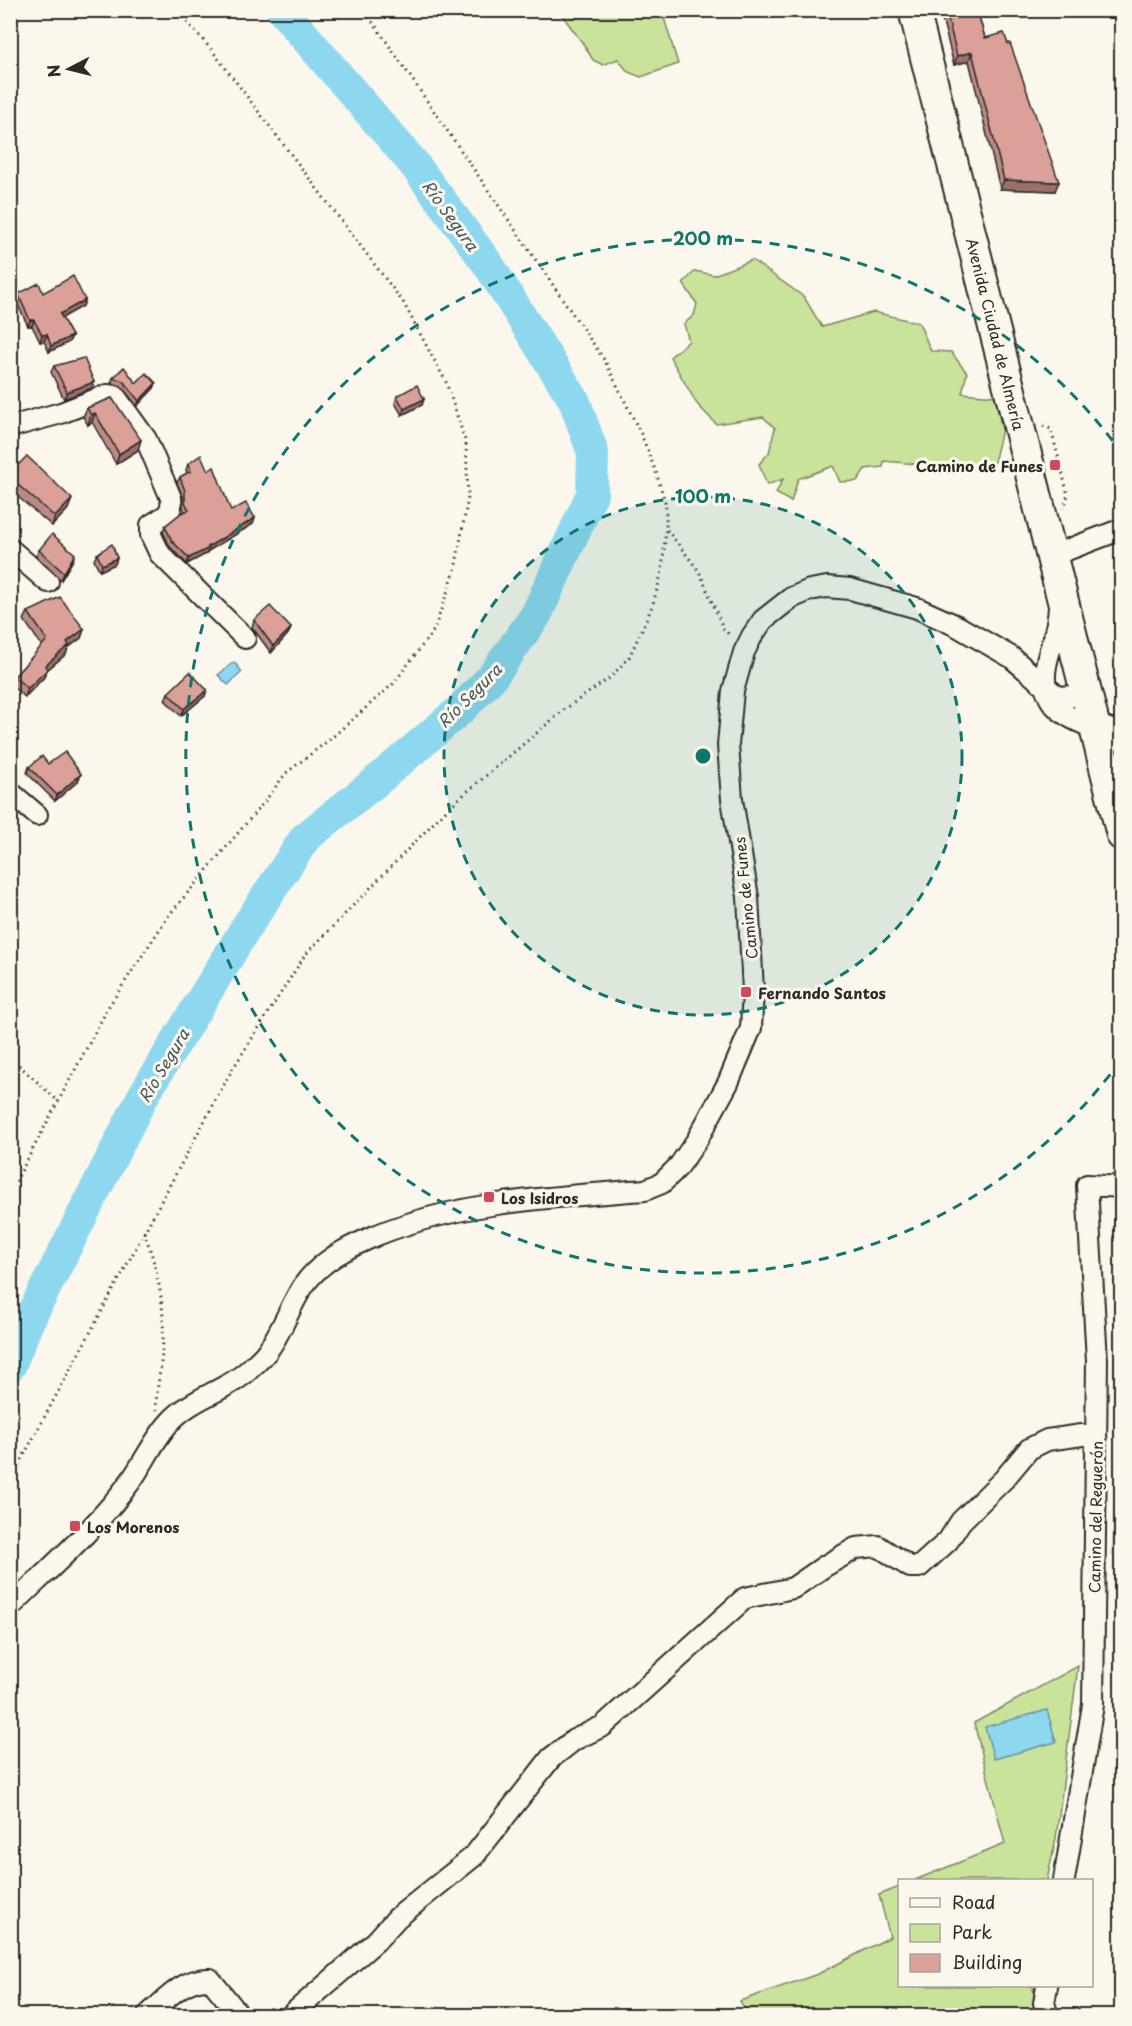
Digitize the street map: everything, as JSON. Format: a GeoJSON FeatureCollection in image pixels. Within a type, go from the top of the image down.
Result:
{"type":"FeatureCollection","features":[{"type":"Feature","properties":{"kind":"main road","name":"Avenida Ciudad de Almería"},"geometry":{"type":"LineString","coordinates":[[914,10],[1084,687],[1108,732],[1109,785],[1122,835]]}},
{"type":"Feature","properties":{"kind":"main road"},"geometry":{"type":"LineString","coordinates":[[1109,785],[1114,767],[1122,757]]}},
{"type":"Feature","properties":{"kind":"street"},"geometry":{"type":"LineString","coordinates":[[10,428],[61,413],[107,395],[115,396],[146,439],[171,498],[172,506],[169,514],[151,525],[150,535],[153,544],[177,572],[245,638]]}},
{"type":"Feature","properties":{"kind":"street"},"geometry":{"type":"LineString","coordinates":[[1051,556],[1122,529]]}},
{"type":"Feature","properties":{"kind":"street"},"geometry":{"type":"LineString","coordinates":[[10,549],[48,582]]}},
{"type":"Feature","properties":{"kind":"street","name":"Camino de Funes"},"geometry":{"type":"LineString","coordinates":[[10,1607],[106,1510],[130,1482],[170,1421],[196,1401],[250,1369],[268,1350],[312,1274],[331,1257],[397,1227],[445,1213],[484,1206],[645,1190],[662,1183],[679,1166],[697,1140],[728,1083],[751,1028],[753,991],[748,897],[732,800],[728,753],[733,691],[744,652],[763,620],[791,598],[810,590],[827,587],[850,589],[917,608],[982,639],[1011,657],[1047,688]]}},
{"type":"Feature","properties":{"kind":"street"},"geometry":{"type":"LineString","coordinates":[[1060,590],[1056,636],[1045,668],[1047,688],[1058,710],[1071,720],[1108,732]]}},
{"type":"Feature","properties":{"kind":"street"},"geometry":{"type":"LineString","coordinates":[[1011,657],[1034,654],[1056,636]]}},
{"type":"Feature","properties":{"kind":"street"},"geometry":{"type":"LineString","coordinates":[[1047,688],[1063,698],[1079,694],[1084,687]]}},
{"type":"Feature","properties":{"kind":"street"},"geometry":{"type":"LineString","coordinates":[[10,792],[37,815]]}},
{"type":"Feature","properties":{"kind":"street","name":"Camino del Reguerón"},"geometry":{"type":"LineString","coordinates":[[1064,1879],[1093,1705],[1097,1361],[1087,1185],[1122,1187]]}},
{"type":"Feature","properties":{"kind":"street"},"geometry":{"type":"LineString","coordinates":[[290,2016],[376,1941],[397,1918],[474,1856],[551,1758],[574,1740],[603,1726],[745,1598],[793,1588],[856,1548],[878,1546],[909,1567],[919,1567],[948,1541],[961,1521],[1004,1479],[1029,1449],[1047,1440],[1096,1433]]}},
{"type":"Feature","properties":{"kind":"street"},"geometry":{"type":"LineString","coordinates":[[147,2016],[178,1989],[198,1978],[210,1980],[240,2016]]}},
{"type":"Feature","properties":{"kind":"street"},"geometry":{"type":"LineString","coordinates":[[1047,1987],[1044,2003],[1048,2016]]}},
{"type":"Feature","properties":{"kind":"path"},"geometry":{"type":"LineString","coordinates":[[10,1192],[109,1006],[169,915],[286,773],[329,740],[393,684],[434,630],[455,570],[468,498],[466,443],[446,382],[403,303],[211,49],[176,10]]}},
{"type":"Feature","properties":{"kind":"path"},"geometry":{"type":"LineString","coordinates":[[10,1481],[232,1070],[306,955],[449,807],[565,709],[611,677],[629,657],[653,604],[662,571],[666,505],[641,434],[605,361],[375,25],[362,10]]}},
{"type":"Feature","properties":{"kind":"path"},"geometry":{"type":"LineString","coordinates":[[666,529],[699,572],[723,628],[744,652]]}},
{"type":"Feature","properties":{"kind":"path"},"geometry":{"type":"LineString","coordinates":[[10,1057],[59,1102]]}},
{"type":"Feature","properties":{"kind":"path"},"geometry":{"type":"LineString","coordinates":[[144,1232],[152,1255],[163,1315],[163,1342],[156,1402],[158,1412],[166,1427]]}},
{"type":"Feature","properties":{"kind":"shaded area"},"geometry":{"type":"Polygon","coordinates":[[[1112,1200],[1121,1200],[1121,1343],[1112,1200]]]}},
{"type":"Feature","properties":{"kind":"shaded area"},"geometry":{"type":"Polygon","coordinates":[[[1121,1383],[1122,1555],[1111,1555],[1121,1383]]]}},
{"type":"Feature","properties":{"kind":"green space"},"geometry":{"type":"Polygon","coordinates":[[[559,11],[662,11],[678,64],[641,77],[628,72],[618,59],[603,65],[593,60],[559,11]]]}},
{"type":"Feature","properties":{"kind":"green space"},"geometry":{"type":"Polygon","coordinates":[[[752,260],[804,297],[822,327],[874,312],[919,323],[931,351],[951,352],[967,373],[962,393],[995,396],[1002,430],[992,471],[884,461],[883,467],[865,469],[857,481],[840,482],[833,466],[798,479],[791,502],[776,493],[783,479],[767,485],[759,464],[769,453],[775,428],[763,417],[716,424],[697,404],[670,357],[689,341],[684,324],[694,315],[697,304],[683,283],[695,271],[714,275],[752,260]]]}},
{"type":"Feature","properties":{"kind":"green space"},"geometry":{"type":"Polygon","coordinates":[[[1078,1666],[1056,1838],[1047,1879],[918,1879],[1005,1844],[974,1723],[1078,1666]]]}},
{"type":"Feature","properties":{"kind":"green space"},"geometry":{"type":"Polygon","coordinates":[[[898,1887],[898,1987],[1033,1987],[1035,2015],[748,2015],[740,2001],[818,1974],[890,1937],[879,1895],[898,1887]]]}},
{"type":"Feature","properties":{"kind":"water"},"geometry":{"type":"Polygon","coordinates":[[[234,662],[242,672],[228,685],[218,675],[234,662]]]}},
{"type":"Feature","properties":{"kind":"water"},"geometry":{"type":"Polygon","coordinates":[[[1047,1710],[1056,1742],[994,1759],[985,1727],[1047,1710]]]}},
{"type":"Feature","properties":{"kind":"building"},"geometry":{"type":"Polygon","coordinates":[[[946,10],[977,10],[985,38],[1004,33],[1008,44],[1010,43],[1059,182],[1004,180],[972,52],[957,56],[946,10]]]}},
{"type":"Feature","properties":{"kind":"building"},"geometry":{"type":"Polygon","coordinates":[[[73,276],[85,300],[60,314],[72,336],[51,346],[47,334],[42,335],[34,320],[30,320],[18,294],[39,283],[43,293],[73,276]]]}},
{"type":"Feature","properties":{"kind":"building"},"geometry":{"type":"Polygon","coordinates":[[[84,358],[94,382],[67,392],[54,366],[84,358]]]}},
{"type":"Feature","properties":{"kind":"building"},"geometry":{"type":"Polygon","coordinates":[[[124,367],[136,383],[146,373],[156,383],[139,401],[123,381],[113,378],[124,367]]]}},
{"type":"Feature","properties":{"kind":"building"},"geometry":{"type":"Polygon","coordinates":[[[417,385],[424,399],[404,409],[397,396],[417,385]]]}},
{"type":"Feature","properties":{"kind":"building"},"geometry":{"type":"Polygon","coordinates":[[[112,398],[141,440],[119,454],[95,413],[91,415],[87,408],[112,398]]]}},
{"type":"Feature","properties":{"kind":"building"},"geometry":{"type":"Polygon","coordinates":[[[201,455],[208,471],[214,467],[231,511],[246,503],[255,518],[209,548],[189,558],[172,541],[165,526],[181,513],[189,510],[180,477],[191,471],[188,464],[201,455]]]}},
{"type":"Feature","properties":{"kind":"building"},"geometry":{"type":"Polygon","coordinates":[[[27,456],[72,499],[55,517],[10,478],[10,473],[27,456]]]}},
{"type":"Feature","properties":{"kind":"building"},"geometry":{"type":"Polygon","coordinates":[[[52,534],[75,554],[64,573],[39,550],[52,534]]]}},
{"type":"Feature","properties":{"kind":"building"},"geometry":{"type":"Polygon","coordinates":[[[112,544],[117,558],[102,565],[97,554],[112,544]]]}},
{"type":"Feature","properties":{"kind":"building"},"geometry":{"type":"Polygon","coordinates":[[[60,597],[84,629],[67,642],[69,645],[45,666],[48,669],[28,688],[14,677],[47,640],[28,612],[60,597]]]}},
{"type":"Feature","properties":{"kind":"building"},"geometry":{"type":"Polygon","coordinates":[[[270,606],[291,628],[273,646],[254,620],[270,606]]]}},
{"type":"Feature","properties":{"kind":"building"},"geometry":{"type":"Polygon","coordinates":[[[190,672],[207,690],[184,709],[168,693],[190,672]]]}},
{"type":"Feature","properties":{"kind":"building"},"geometry":{"type":"Polygon","coordinates":[[[65,752],[81,774],[57,795],[29,767],[42,756],[48,764],[65,752]]]}},
{"type":"Feature","properties":{"kind":"waterway","name":"Río Segura"},"geometry":{"type":"LineString","coordinates":[[10,1366],[28,1322],[143,1096],[247,926],[305,838],[460,710],[492,677],[536,615],[592,494],[593,453],[574,400],[488,264],[414,164],[282,10]]}},
{"type":"Feature","properties":{"kind":"place","name":"Camino de Funes"},"geometry":{"type":"Point","coordinates":[1055,465]}},
{"type":"Feature","properties":{"kind":"place","name":"Fernando Santos"},"geometry":{"type":"Point","coordinates":[746,992]}},
{"type":"Feature","properties":{"kind":"place","name":"Los Isidros"},"geometry":{"type":"Point","coordinates":[489,1197]}},
{"type":"Feature","properties":{"kind":"place","name":"Los Morenos"},"geometry":{"type":"Point","coordinates":[75,1526]}}]}
